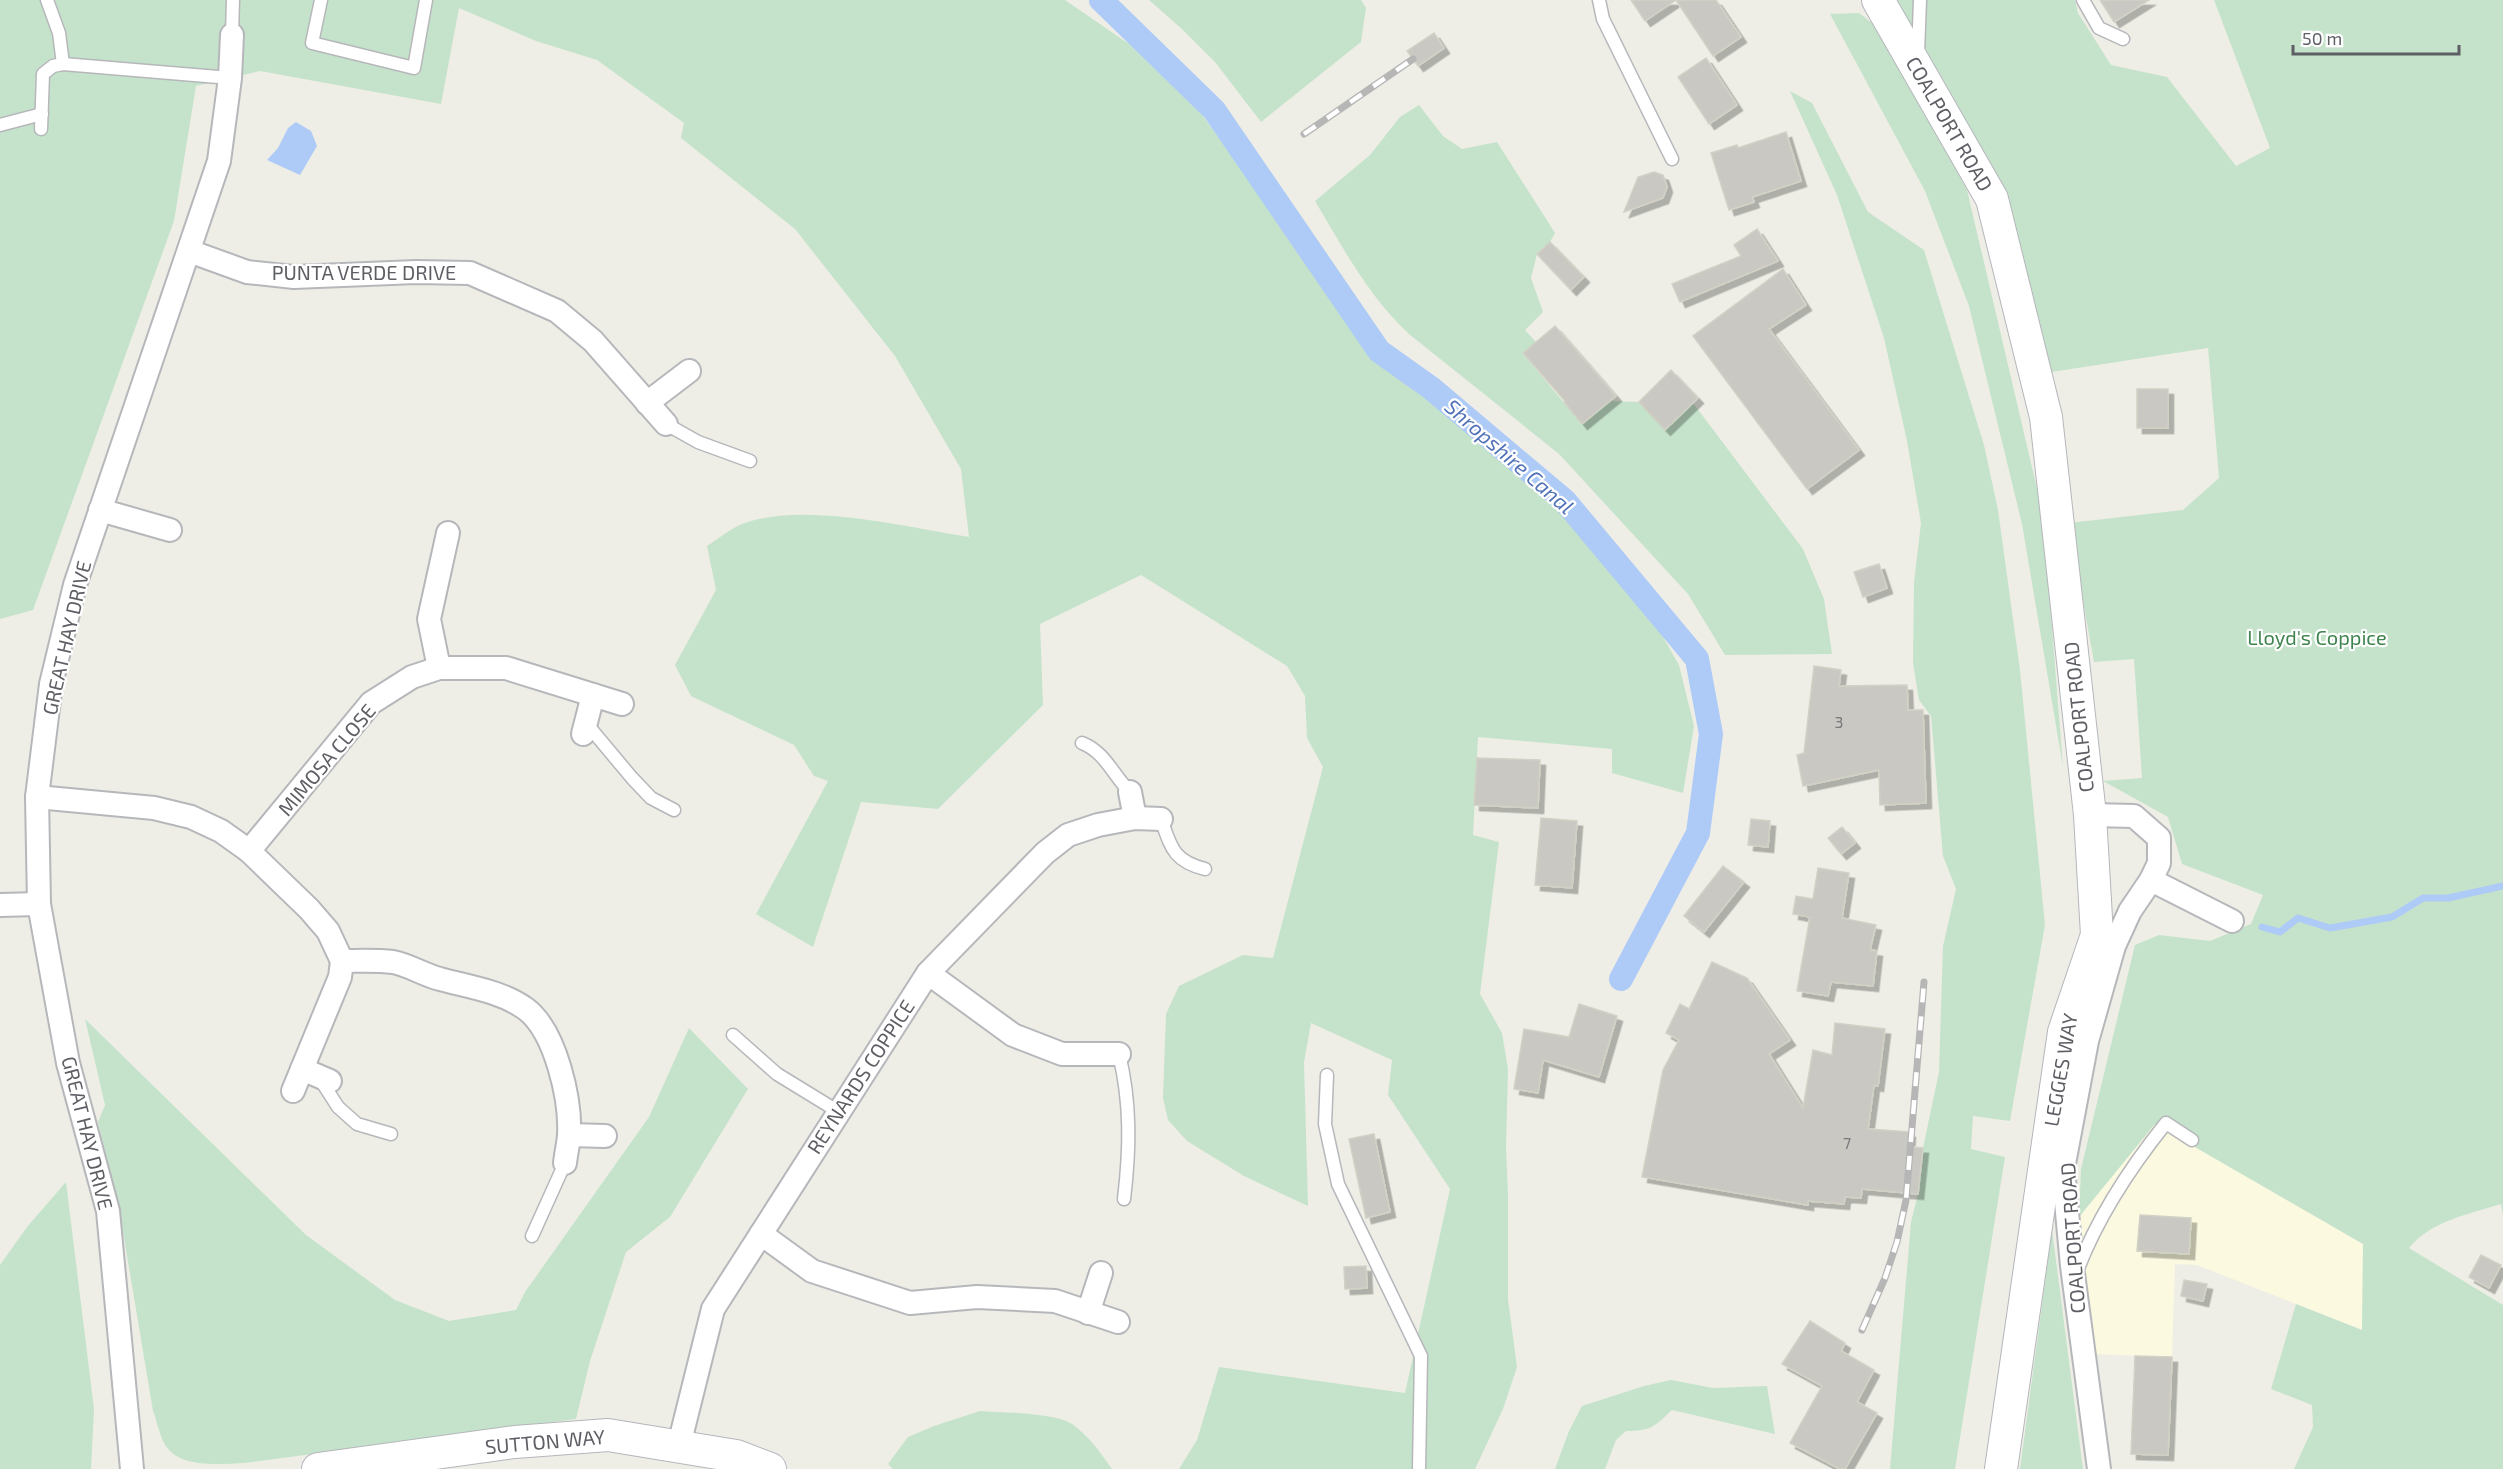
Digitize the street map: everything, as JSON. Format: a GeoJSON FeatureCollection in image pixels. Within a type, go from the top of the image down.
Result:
{"type":"FeatureCollection","features":[{"type":"Feature","properties":{"kind":"street","name":"COALPORT ROAD"},"geometry":{"type":"LineString","coordinates":[[1878,0],[1992,199],[1995,210],[2046,417],[2086,683],[2090,815],[2134,816],[2159,838],[2159,863],[2151,880],[2130,911],[2114,946],[2087,1041],[2063,1169],[2074,1281],[2099,1469]]}},
{"type":"Feature","properties":{"kind":"street","name":"GREAT HAY DRIVE"},"geometry":{"type":"LineString","coordinates":[[132,1469],[108,1211],[68,1063],[39,904],[37,797],[51,684],[75,585],[219,161],[230,78],[232,35]]}},
{"type":"Feature","properties":{"kind":"street","name":"PUNTA VERDE DRIVE"},"geometry":{"type":"LineString","coordinates":[[189,251],[247,272],[294,277],[416,272],[470,273],[557,311],[592,341],[666,424]]}},
{"type":"Feature","properties":{"kind":"street"},"geometry":{"type":"LineString","coordinates":[[647,403],[689,371]]}},
{"type":"Feature","properties":{"kind":"street"},"geometry":{"type":"LineString","coordinates":[[100,510],[171,530]]}},
{"type":"Feature","properties":{"kind":"street"},"geometry":{"type":"LineString","coordinates":[[439,668],[429,620],[448,533]]}},
{"type":"Feature","properties":{"kind":"street","name":"MIMOSA CLOSE"},"geometry":{"type":"LineString","coordinates":[[249,851],[371,703],[412,677],[439,668],[506,668],[622,704]]}},
{"type":"Feature","properties":{"kind":"street"},"geometry":{"type":"LineString","coordinates":[[585,728],[594,695]]}},
{"type":"Feature","properties":{"kind":"street"},"geometry":{"type":"LineString","coordinates":[[1130,792],[1135,818]]}},
{"type":"Feature","properties":{"kind":"street"},"geometry":{"type":"LineString","coordinates":[[37,797],[154,808],[191,817],[221,831],[249,851],[322,923],[342,961],[340,977],[316,1075],[293,1091]]}},
{"type":"Feature","properties":{"kind":"street","name":"LEGGES WAY"},"geometry":{"type":"LineString","coordinates":[[2001,1469],[2064,1032],[2097,935],[2090,815]]}},
{"type":"Feature","properties":{"kind":"street","name":"REYNARDS COPPICE"},"geometry":{"type":"LineString","coordinates":[[680,1445],[713,1309],[928,973],[1045,853],[1068,835],[1098,825],[1135,818],[1161,819]]}},
{"type":"Feature","properties":{"kind":"street"},"geometry":{"type":"LineString","coordinates":[[2151,880],[2232,921]]}},
{"type":"Feature","properties":{"kind":"street"},"geometry":{"type":"LineString","coordinates":[[0,905],[39,904]]}},
{"type":"Feature","properties":{"kind":"street"},"geometry":{"type":"LineString","coordinates":[[342,961],[394,963],[439,979],[470,985],[527,1010],[543,1030],[554,1050],[568,1107],[569,1135],[565,1163]]}},
{"type":"Feature","properties":{"kind":"street"},"geometry":{"type":"LineString","coordinates":[[928,973],[1013,1035],[1062,1054],[1119,1054]]}},
{"type":"Feature","properties":{"kind":"street"},"geometry":{"type":"LineString","coordinates":[[569,1135],[605,1136]]}},
{"type":"Feature","properties":{"kind":"street"},"geometry":{"type":"LineString","coordinates":[[761,1234],[813,1271],[910,1303],[977,1297],[1055,1301],[1118,1322]]}},
{"type":"Feature","properties":{"kind":"street"},"geometry":{"type":"LineString","coordinates":[[1088,1313],[1101,1273]]}},
{"type":"Feature","properties":{"kind":"street","name":"SUTTON WAY"},"geometry":{"type":"LineString","coordinates":[[318,1469],[515,1442],[608,1435],[736,1455],[770,1469]]}},
{"type":"Feature","properties":{"kind":"lane"},"geometry":{"type":"LineString","coordinates":[[47,0],[59,33],[63,64]]}},
{"type":"Feature","properties":{"kind":"lane"},"geometry":{"type":"LineString","coordinates":[[232,35],[233,0]]}},
{"type":"Feature","properties":{"kind":"lane"},"geometry":{"type":"LineString","coordinates":[[321,0],[312,43],[414,68],[426,0]]}},
{"type":"Feature","properties":{"kind":"lane"},"geometry":{"type":"LineString","coordinates":[[1599,0],[1603,19],[1672,159]]}},
{"type":"Feature","properties":{"kind":"lane"},"geometry":{"type":"LineString","coordinates":[[1918,69],[1920,0]]}},
{"type":"Feature","properties":{"kind":"lane"},"geometry":{"type":"LineString","coordinates":[[2083,0],[2099,28],[2123,39]]}},
{"type":"Feature","properties":{"kind":"lane"},"geometry":{"type":"LineString","coordinates":[[41,129],[43,74],[53,66],[63,64],[135,68],[230,78]]}},
{"type":"Feature","properties":{"kind":"lane"},"geometry":{"type":"LineString","coordinates":[[0,125],[42,114]]}},
{"type":"Feature","properties":{"kind":"lane"},"geometry":{"type":"LineString","coordinates":[[666,424],[698,442],[750,461]]}},
{"type":"Feature","properties":{"kind":"lane"},"geometry":{"type":"LineString","coordinates":[[585,728],[651,798],[674,810]]}},
{"type":"Feature","properties":{"kind":"lane"},"geometry":{"type":"LineString","coordinates":[[1082,744],[1102,755],[1130,792]]}},
{"type":"Feature","properties":{"kind":"lane"},"geometry":{"type":"LineString","coordinates":[[1161,819],[1177,857],[1191,866],[1204,869]]}},
{"type":"Feature","properties":{"kind":"lane"},"geometry":{"type":"LineString","coordinates":[[733,1035],[777,1074],[839,1112]]}},
{"type":"Feature","properties":{"kind":"lane"},"geometry":{"type":"LineString","coordinates":[[1119,1054],[1125,1078],[1130,1125],[1124,1198]]}},
{"type":"Feature","properties":{"kind":"lane"},"geometry":{"type":"LineString","coordinates":[[316,1075],[338,1107],[357,1124],[391,1134]]}},
{"type":"Feature","properties":{"kind":"lane"},"geometry":{"type":"LineString","coordinates":[[1327,1075],[1325,1124],[1338,1184],[1421,1356],[1419,1469]]}},
{"type":"Feature","properties":{"kind":"lane"},"geometry":{"type":"LineString","coordinates":[[2074,1281],[2091,1235],[2118,1187],[2166,1123],[2192,1140]]}},
{"type":"Feature","properties":{"kind":"lane"},"geometry":{"type":"LineString","coordinates":[[532,1236],[565,1163]]}},
{"type":"Feature","properties":{"kind":"shaded area"},"geometry":{"type":"Polygon","coordinates":[[[2155,1124],[2363,1244],[2362,1330],[2197,1265],[2175,1264],[2172,1357],[2094,1354],[2079,1217],[2155,1124]]]}},
{"type":"Feature","properties":{"kind":"green space"},"geometry":{"type":"Polygon","coordinates":[[[0,0],[1065,0],[1129,44],[1201,113],[1348,319],[1391,372],[1474,422],[1566,507],[1643,602],[1679,665],[1694,726],[1683,793],[1612,773],[1612,749],[1478,737],[1473,835],[1499,842],[1480,994],[1502,1033],[1508,1069],[1506,1148],[1508,1299],[1517,1367],[1503,1409],[1475,1469],[1179,1469],[1197,1440],[1219,1367],[1405,1393],[1450,1189],[1388,1095],[1392,1060],[1311,1023],[1304,1062],[1308,1206],[1244,1176],[1187,1141],[1168,1120],[1163,1098],[1166,1014],[1179,986],[1243,955],[1273,958],[1323,767],[1307,738],[1305,696],[1287,666],[1141,575],[1040,624],[1043,705],[938,809],[861,802],[813,947],[756,914],[828,781],[814,776],[794,745],[691,696],[675,665],[716,590],[707,546],[742,524],[794,515],[854,518],[969,537],[961,469],[895,356],[795,229],[681,138],[684,123],[597,60],[536,41],[459,8],[441,104],[260,71],[196,86],[174,221],[33,610],[0,619],[0,0]]]}},
{"type":"Feature","properties":{"kind":"green space"},"geometry":{"type":"Polygon","coordinates":[[[1149,0],[1361,0],[1366,8],[1361,42],[1261,122],[1215,62],[1149,0]]]}},
{"type":"Feature","properties":{"kind":"green space","name":"Lloyd's Coppice"},"geometry":{"type":"Polygon","coordinates":[[[1889,0],[2075,0],[2078,13],[2111,65],[2167,77],[2236,166],[2270,148],[2214,0],[2503,0],[2503,1215],[2501,1204],[2464,1215],[2428,1231],[2409,1248],[2503,1305],[2503,1469],[2294,1469],[2313,1427],[2312,1405],[2271,1389],[2296,1304],[2362,1330],[2363,1244],[2155,1124],[2079,1217],[2081,1169],[2135,945],[2159,935],[2210,941],[2251,924],[2263,895],[2182,864],[2168,817],[2103,781],[2142,778],[2134,659],[2094,662],[2069,523],[2183,510],[2219,478],[2208,348],[2045,373],[1977,143],[1939,72],[1889,0]]]}},
{"type":"Feature","properties":{"kind":"green space"},"geometry":{"type":"Polygon","coordinates":[[[1859,13],[1881,30],[1967,190],[2043,514],[2063,767],[2022,524],[1969,306],[1925,191],[1830,14],[1859,13]]]}},
{"type":"Feature","properties":{"kind":"green space"},"geometry":{"type":"Polygon","coordinates":[[[1790,91],[1812,103],[1868,212],[1924,250],[1984,445],[1998,510],[2020,670],[2045,925],[2010,1121],[1973,1116],[1971,1149],[2005,1157],[1955,1469],[1890,1469],[1911,1222],[1939,1072],[1943,946],[1956,889],[1943,856],[1931,716],[1919,700],[1913,663],[1914,582],[1921,523],[1907,441],[1884,338],[1837,195],[1790,91]]]}},
{"type":"Feature","properties":{"kind":"green space"},"geometry":{"type":"Polygon","coordinates":[[[1419,105],[1443,136],[1462,149],[1497,142],[1555,233],[1550,242],[1537,254],[1531,278],[1543,312],[1525,330],[1536,342],[1523,354],[1582,424],[1610,401],[1639,402],[1665,429],[1693,403],[1803,549],[1824,599],[1832,654],[1725,655],[1688,594],[1559,454],[1409,334],[1381,304],[1346,254],[1315,201],[1370,155],[1400,117],[1419,105]]]}},
{"type":"Feature","properties":{"kind":"green space"},"geometry":{"type":"Polygon","coordinates":[[[85,1019],[306,1235],[395,1300],[449,1321],[516,1310],[525,1292],[649,1117],[689,1028],[748,1089],[670,1217],[626,1252],[590,1361],[576,1419],[245,1463],[200,1463],[179,1457],[170,1451],[162,1439],[153,1411],[119,1208],[98,1122],[105,1105],[85,1019]]]}},
{"type":"Feature","properties":{"kind":"green space"},"geometry":{"type":"Polygon","coordinates":[[[66,1182],[94,1409],[91,1469],[0,1469],[0,1265],[27,1227],[66,1182]]]}},
{"type":"Feature","properties":{"kind":"green space"},"geometry":{"type":"Polygon","coordinates":[[[2052,1230],[2083,1469],[2020,1469],[2052,1230]]]}},
{"type":"Feature","properties":{"kind":"green space"},"geometry":{"type":"Polygon","coordinates":[[[1671,1380],[1713,1388],[1767,1386],[1775,1434],[1672,1410],[1652,1427],[1626,1431],[1616,1440],[1605,1469],[1555,1469],[1569,1431],[1582,1406],[1644,1386],[1671,1380]]]}},
{"type":"Feature","properties":{"kind":"green space"},"geometry":{"type":"Polygon","coordinates":[[[980,1411],[1041,1415],[1064,1420],[1083,1433],[1112,1469],[893,1469],[888,1464],[908,1437],[980,1411]]]}},
{"type":"Feature","properties":{"kind":"water"},"geometry":{"type":"Polygon","coordinates":[[[296,122],[311,131],[317,146],[300,175],[267,160],[278,148],[288,128],[296,122]]]}},
{"type":"Feature","properties":{"kind":"building"},"geometry":{"type":"Polygon","coordinates":[[[1631,0],[1676,0],[1645,21],[1631,0]]]}},
{"type":"Feature","properties":{"kind":"building"},"geometry":{"type":"Polygon","coordinates":[[[1676,0],[1716,0],[1741,37],[1713,56],[1676,0]]]}},
{"type":"Feature","properties":{"kind":"building"},"geometry":{"type":"Polygon","coordinates":[[[2100,0],[2149,0],[2114,22],[2100,0]]]}},
{"type":"Feature","properties":{"kind":"building"},"geometry":{"type":"Polygon","coordinates":[[[1434,33],[1444,48],[1418,66],[1407,51],[1434,33]]]}},
{"type":"Feature","properties":{"kind":"building"},"geometry":{"type":"Polygon","coordinates":[[[1706,58],[1737,105],[1709,124],[1678,77],[1706,58]]]}},
{"type":"Feature","properties":{"kind":"building"},"geometry":{"type":"Polygon","coordinates":[[[1786,132],[1801,181],[1752,197],[1754,202],[1729,210],[1711,153],[1737,145],[1738,148],[1786,132]]]}},
{"type":"Feature","properties":{"kind":"building"},"geometry":{"type":"Polygon","coordinates":[[[1654,172],[1663,175],[1667,187],[1663,198],[1624,212],[1638,177],[1654,172]]]}},
{"type":"Feature","properties":{"kind":"building"},"geometry":{"type":"Polygon","coordinates":[[[1757,229],[1778,261],[1680,302],[1672,284],[1741,256],[1734,245],[1757,229]]]}},
{"type":"Feature","properties":{"kind":"building"},"geometry":{"type":"Polygon","coordinates":[[[1550,242],[1584,277],[1571,290],[1537,254],[1550,242]]]}},
{"type":"Feature","properties":{"kind":"building"},"geometry":{"type":"Polygon","coordinates":[[[1783,269],[1806,305],[1769,329],[1859,450],[1807,489],[1693,336],[1783,269]]]}},
{"type":"Feature","properties":{"kind":"building"},"geometry":{"type":"Polygon","coordinates":[[[1555,326],[1616,396],[1582,424],[1523,353],[1555,326]]]}},
{"type":"Feature","properties":{"kind":"building"},"geometry":{"type":"Polygon","coordinates":[[[1671,370],[1698,398],[1665,430],[1639,402],[1671,370]]]}},
{"type":"Feature","properties":{"kind":"building"},"geometry":{"type":"Polygon","coordinates":[[[2137,389],[2168,389],[2168,428],[2137,428],[2137,389]]]}},
{"type":"Feature","properties":{"kind":"building"},"geometry":{"type":"Polygon","coordinates":[[[1879,564],[1887,588],[1863,597],[1854,572],[1879,564]]]}},
{"type":"Feature","properties":{"kind":"building"},"geometry":{"type":"Polygon","coordinates":[[[1814,666],[1841,670],[1839,686],[1907,685],[1908,710],[1923,710],[1926,803],[1880,805],[1879,770],[1803,786],[1797,755],[1804,753],[1814,666]]]}},
{"type":"Feature","properties":{"kind":"building"},"geometry":{"type":"Polygon","coordinates":[[[1477,758],[1540,760],[1538,808],[1474,805],[1477,758]]]}},
{"type":"Feature","properties":{"kind":"building"},"geometry":{"type":"Polygon","coordinates":[[[1541,818],[1577,821],[1572,888],[1535,885],[1541,818]]]}},
{"type":"Feature","properties":{"kind":"building"},"geometry":{"type":"Polygon","coordinates":[[[1751,819],[1770,821],[1768,847],[1748,845],[1751,819]]]}},
{"type":"Feature","properties":{"kind":"building"},"geometry":{"type":"Polygon","coordinates":[[[1842,827],[1855,843],[1841,854],[1828,838],[1842,827]]]}},
{"type":"Feature","properties":{"kind":"building"},"geometry":{"type":"Polygon","coordinates":[[[1723,866],[1744,882],[1704,932],[1684,916],[1723,866]]]}},
{"type":"Feature","properties":{"kind":"building"},"geometry":{"type":"Polygon","coordinates":[[[1818,868],[1849,873],[1842,918],[1876,925],[1870,950],[1877,951],[1873,986],[1831,982],[1828,996],[1797,991],[1810,917],[1793,914],[1796,896],[1813,899],[1818,868]]]}},
{"type":"Feature","properties":{"kind":"building"},"geometry":{"type":"Polygon","coordinates":[[[1712,962],[1747,978],[1790,1040],[1769,1054],[1803,1108],[1813,1050],[1832,1055],[1835,1023],[1885,1029],[1878,1086],[1874,1085],[1868,1129],[1910,1132],[1909,1147],[1923,1148],[1918,1194],[1862,1189],[1861,1198],[1845,1197],[1844,1204],[1808,1201],[1808,1205],[1642,1177],[1663,1070],[1679,1040],[1666,1033],[1680,1004],[1689,1009],[1712,962]]]}},
{"type":"Feature","properties":{"kind":"building"},"geometry":{"type":"Polygon","coordinates":[[[1579,1004],[1617,1016],[1599,1077],[1543,1060],[1538,1093],[1514,1089],[1524,1029],[1569,1037],[1579,1004]]]}},
{"type":"Feature","properties":{"kind":"building"},"geometry":{"type":"Polygon","coordinates":[[[1374,1134],[1390,1212],[1366,1218],[1349,1139],[1374,1134]]]}},
{"type":"Feature","properties":{"kind":"building"},"geometry":{"type":"Polygon","coordinates":[[[2140,1215],[2191,1218],[2189,1254],[2137,1251],[2140,1215]]]}},
{"type":"Feature","properties":{"kind":"building"},"geometry":{"type":"Polygon","coordinates":[[[2481,1255],[2501,1265],[2489,1288],[2469,1277],[2481,1255]]]}},
{"type":"Feature","properties":{"kind":"building"},"geometry":{"type":"Polygon","coordinates":[[[1366,1266],[1367,1288],[1345,1289],[1344,1267],[1366,1266]]]}},
{"type":"Feature","properties":{"kind":"building"},"geometry":{"type":"Polygon","coordinates":[[[2184,1280],[2207,1284],[2203,1301],[2181,1296],[2184,1280]]]}},
{"type":"Feature","properties":{"kind":"building"},"geometry":{"type":"Polygon","coordinates":[[[1810,1321],[1845,1343],[1841,1351],[1874,1370],[1857,1402],[1877,1413],[1845,1469],[1840,1469],[1790,1443],[1822,1386],[1782,1364],[1810,1321]]]}},
{"type":"Feature","properties":{"kind":"building"},"geometry":{"type":"Polygon","coordinates":[[[2135,1356],[2172,1357],[2168,1455],[2131,1454],[2135,1356]]]}},
{"type":"Feature","properties":{"kind":"waterway","name":"Shropshire Canal"},"geometry":{"type":"LineString","coordinates":[[1101,0],[1214,110],[1379,351],[1431,388],[1565,501],[1697,659],[1711,734],[1698,833],[1621,979]]}},
{"type":"Feature","properties":{"kind":"waterway"},"geometry":{"type":"LineString","coordinates":[[2262,927],[2280,932],[2298,918],[2330,928],[2392,917],[2423,898],[2448,898],[2503,886]]}},
{"type":"Feature","properties":{"kind":"railway"},"geometry":{"type":"LineString","coordinates":[[1304,134],[1413,59]]}},
{"type":"Feature","properties":{"kind":"railway"},"geometry":{"type":"LineString","coordinates":[[1862,1330],[1885,1278],[1897,1242],[1906,1200],[1924,982]]}}]}
